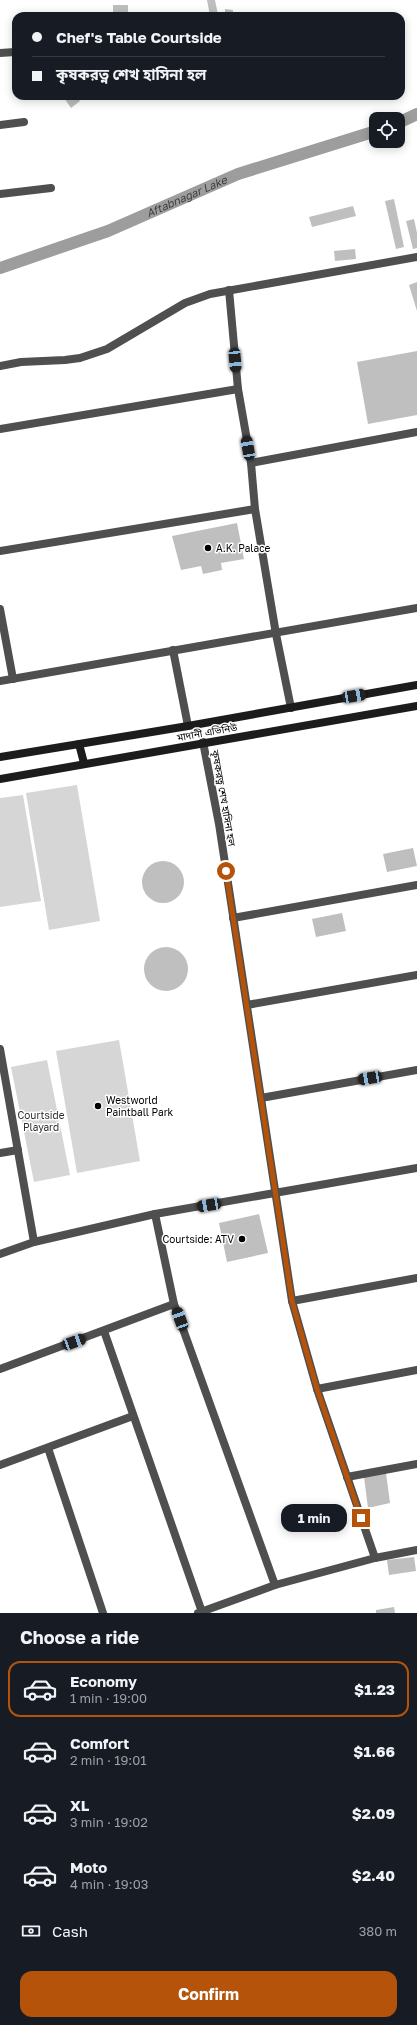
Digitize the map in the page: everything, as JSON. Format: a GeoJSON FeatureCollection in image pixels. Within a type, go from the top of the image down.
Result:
{"type":"FeatureCollection","features":[{"type":"Feature","properties":{"kind":"main road","name":"মাদানী এভিনিউ"},"geometry":{"type":"LineString","coordinates":[[0,757],[188,726],[417,685]]}},
{"type":"Feature","properties":{"kind":"main road","name":"মাদানী এভিনিউ"},"geometry":{"type":"LineString","coordinates":[[0,779],[203,742],[417,706]]}},
{"type":"Feature","properties":{"kind":"main road"},"geometry":{"type":"LineString","coordinates":[[79,744],[84,763]]}},
{"type":"Feature","properties":{"kind":"street"},"geometry":{"type":"LineString","coordinates":[[0,53],[12,52]]}},
{"type":"Feature","properties":{"kind":"street"},"geometry":{"type":"LineString","coordinates":[[0,126],[24,122]]}},
{"type":"Feature","properties":{"kind":"street"},"geometry":{"type":"LineString","coordinates":[[0,194],[51,188]]}},
{"type":"Feature","properties":{"kind":"street"},"geometry":{"type":"LineString","coordinates":[[0,366],[22,362],[80,358],[107,349],[185,303],[210,294],[417,257]]}},
{"type":"Feature","properties":{"kind":"street"},"geometry":{"type":"LineString","coordinates":[[229,290],[238,389],[250,463],[255,509],[276,634],[291,708]]}},
{"type":"Feature","properties":{"kind":"street"},"geometry":{"type":"LineString","coordinates":[[0,429],[238,389]]}},
{"type":"Feature","properties":{"kind":"street"},"geometry":{"type":"LineString","coordinates":[[250,463],[417,432]]}},
{"type":"Feature","properties":{"kind":"street"},"geometry":{"type":"LineString","coordinates":[[0,551],[255,509]]}},
{"type":"Feature","properties":{"kind":"street"},"geometry":{"type":"LineString","coordinates":[[0,681],[173,650],[276,634],[417,608]]}},
{"type":"Feature","properties":{"kind":"street"},"geometry":{"type":"LineString","coordinates":[[0,609],[12,679]]}},
{"type":"Feature","properties":{"kind":"street"},"geometry":{"type":"LineString","coordinates":[[173,650],[188,726]]}},
{"type":"Feature","properties":{"kind":"street","name":"কৃষকরত্ন শেখ হাসিনা হল"},"geometry":{"type":"LineString","coordinates":[[203,742],[219,824],[292,1301],[317,1389],[374,1558]]}},
{"type":"Feature","properties":{"kind":"street"},"geometry":{"type":"LineString","coordinates":[[233,918],[417,885]]}},
{"type":"Feature","properties":{"kind":"street"},"geometry":{"type":"LineString","coordinates":[[247,1005],[417,975]]}},
{"type":"Feature","properties":{"kind":"street"},"geometry":{"type":"LineString","coordinates":[[0,1048],[1,1062],[34,1242]]}},
{"type":"Feature","properties":{"kind":"street"},"geometry":{"type":"LineString","coordinates":[[261,1098],[417,1070]]}},
{"type":"Feature","properties":{"kind":"street"},"geometry":{"type":"LineString","coordinates":[[0,1153],[18,1150]]}},
{"type":"Feature","properties":{"kind":"street"},"geometry":{"type":"LineString","coordinates":[[0,1254],[34,1242],[155,1214],[276,1194],[417,1168]]}},
{"type":"Feature","properties":{"kind":"street"},"geometry":{"type":"LineString","coordinates":[[155,1214],[174,1304],[275,1585]]}},
{"type":"Feature","properties":{"kind":"street"},"geometry":{"type":"LineString","coordinates":[[292,1301],[417,1278]]}},
{"type":"Feature","properties":{"kind":"street"},"geometry":{"type":"LineString","coordinates":[[0,1369],[174,1304]]}},
{"type":"Feature","properties":{"kind":"street"},"geometry":{"type":"LineString","coordinates":[[104,1331],[200,1612],[275,1585],[374,1558],[417,1550]]}},
{"type":"Feature","properties":{"kind":"street"},"geometry":{"type":"LineString","coordinates":[[317,1389],[417,1370]]}},
{"type":"Feature","properties":{"kind":"street"},"geometry":{"type":"LineString","coordinates":[[0,1465],[133,1416]]}},
{"type":"Feature","properties":{"kind":"street"},"geometry":{"type":"LineString","coordinates":[[48,1448],[103,1613]]}},
{"type":"Feature","properties":{"kind":"street"},"geometry":{"type":"LineString","coordinates":[[347,1477],[417,1464]]}},
{"type":"Feature","properties":{"kind":"green space"},"geometry":{"type":"Polygon","coordinates":[[[77,785],[100,921],[49,930],[26,793],[77,785]]]}},
{"type":"Feature","properties":{"kind":"green space"},"geometry":{"type":"Polygon","coordinates":[[[23,795],[41,901],[0,907],[0,798],[23,795]]]}},
{"type":"Feature","properties":{"kind":"green space","name":"Westworld Paintball Park"},"geometry":{"type":"Polygon","coordinates":[[[119,1040],[140,1161],[77,1173],[56,1051],[119,1040]]]}},
{"type":"Feature","properties":{"kind":"green space","name":"Courtside Playard"},"geometry":{"type":"Polygon","coordinates":[[[47,1060],[70,1175],[34,1182],[11,1067],[47,1060]]]}},
{"type":"Feature","properties":{"kind":"building"},"geometry":{"type":"Polygon","coordinates":[[[207,0],[215,0],[217,12],[209,12],[207,0]]]}},
{"type":"Feature","properties":{"kind":"building"},"geometry":{"type":"Polygon","coordinates":[[[113,5],[128,5],[128,12],[113,12],[113,5]]]}},
{"type":"Feature","properties":{"kind":"building"},"geometry":{"type":"Polygon","coordinates":[[[225,9],[233,10],[233,12],[225,12],[225,9]]]}},
{"type":"Feature","properties":{"kind":"building"},"geometry":{"type":"Polygon","coordinates":[[[65,100],[79,100],[80,101],[71,108],[65,100]]]}},
{"type":"Feature","properties":{"kind":"building"},"geometry":{"type":"Polygon","coordinates":[[[394,199],[404,247],[396,249],[385,201],[394,199]]]}},
{"type":"Feature","properties":{"kind":"building"},"geometry":{"type":"Polygon","coordinates":[[[353,206],[356,216],[312,227],[309,217],[353,206]]]}},
{"type":"Feature","properties":{"kind":"building"},"geometry":{"type":"Polygon","coordinates":[[[414,219],[417,233],[417,248],[413,249],[406,221],[414,219]]]}},
{"type":"Feature","properties":{"kind":"building"},"geometry":{"type":"Polygon","coordinates":[[[355,249],[356,259],[335,261],[334,251],[355,249]]]}},
{"type":"Feature","properties":{"kind":"building"},"geometry":{"type":"Polygon","coordinates":[[[417,282],[417,311],[409,285],[417,282]]]}},
{"type":"Feature","properties":{"kind":"building"},"geometry":{"type":"Polygon","coordinates":[[[417,351],[417,415],[368,424],[357,362],[417,351]]]}},
{"type":"Feature","properties":{"kind":"building","name":"A.K. Palace"},"geometry":{"type":"Polygon","coordinates":[[[237,523],[244,559],[221,563],[222,570],[203,574],[201,566],[181,570],[172,536],[237,523]]]}},
{"type":"Feature","properties":{"kind":"building"},"geometry":{"type":"Polygon","coordinates":[[[413,848],[417,866],[387,872],[383,854],[413,848]]]}},
{"type":"Feature","properties":{"kind":"building"},"geometry":{"type":"Polygon","coordinates":[[[159,861],[167,861],[175,864],[181,870],[184,882],[181,894],[175,900],[167,903],[159,903],[151,900],[145,894],[142,886],[142,878],[145,870],[151,864],[159,861]]]}},
{"type":"Feature","properties":{"kind":"building"},"geometry":{"type":"Polygon","coordinates":[[[342,913],[346,931],[316,937],[312,919],[342,913]]]}},
{"type":"Feature","properties":{"kind":"building"},"geometry":{"type":"Polygon","coordinates":[[[162,947],[170,947],[175,948],[182,953],[187,960],[187,978],[182,985],[175,990],[162,991],[154,988],[147,981],[144,973],[144,965],[147,957],[154,950],[162,947]]]}},
{"type":"Feature","properties":{"kind":"building"},"geometry":{"type":"Polygon","coordinates":[[[259,1214],[268,1253],[227,1262],[219,1223],[259,1214]]]}},
{"type":"Feature","properties":{"kind":"building"},"geometry":{"type":"Polygon","coordinates":[[[386,1473],[390,1503],[368,1508],[364,1477],[386,1473]]]}},
{"type":"Feature","properties":{"kind":"building"},"geometry":{"type":"Polygon","coordinates":[[[414,1557],[416,1571],[389,1575],[387,1560],[414,1557]]]}},
{"type":"Feature","properties":{"kind":"building"},"geometry":{"type":"Polygon","coordinates":[[[394,1607],[395,1613],[376,1613],[376,1610],[394,1607]]]}},
{"type":"Feature","properties":{"kind":"waterway","name":"Aftabnagar Lake"},"geometry":{"type":"LineString","coordinates":[[405,120],[417,114]]}},
{"type":"Feature","properties":{"kind":"waterway","name":"Aftabnagar Lake"},"geometry":{"type":"LineString","coordinates":[[0,268],[108,231],[238,174],[369,133]]}},
{"type":"Feature","properties":{"kind":"place","name":"A.K. Palace"},"geometry":{"type":"Point","coordinates":[208,548]}},
{"type":"Feature","properties":{"kind":"place","name":"Westworld Paintball Park"},"geometry":{"type":"Point","coordinates":[98,1106]}},
{"type":"Feature","properties":{"kind":"place","name":"Courtside: ATV"},"geometry":{"type":"Point","coordinates":[242,1239]}},
{"type":"Feature","properties":{"kind":"route"},"geometry":{"type":"LineString","coordinates":[[226,871],[292,1301],[317,1389],[361,1518]]}}]}
